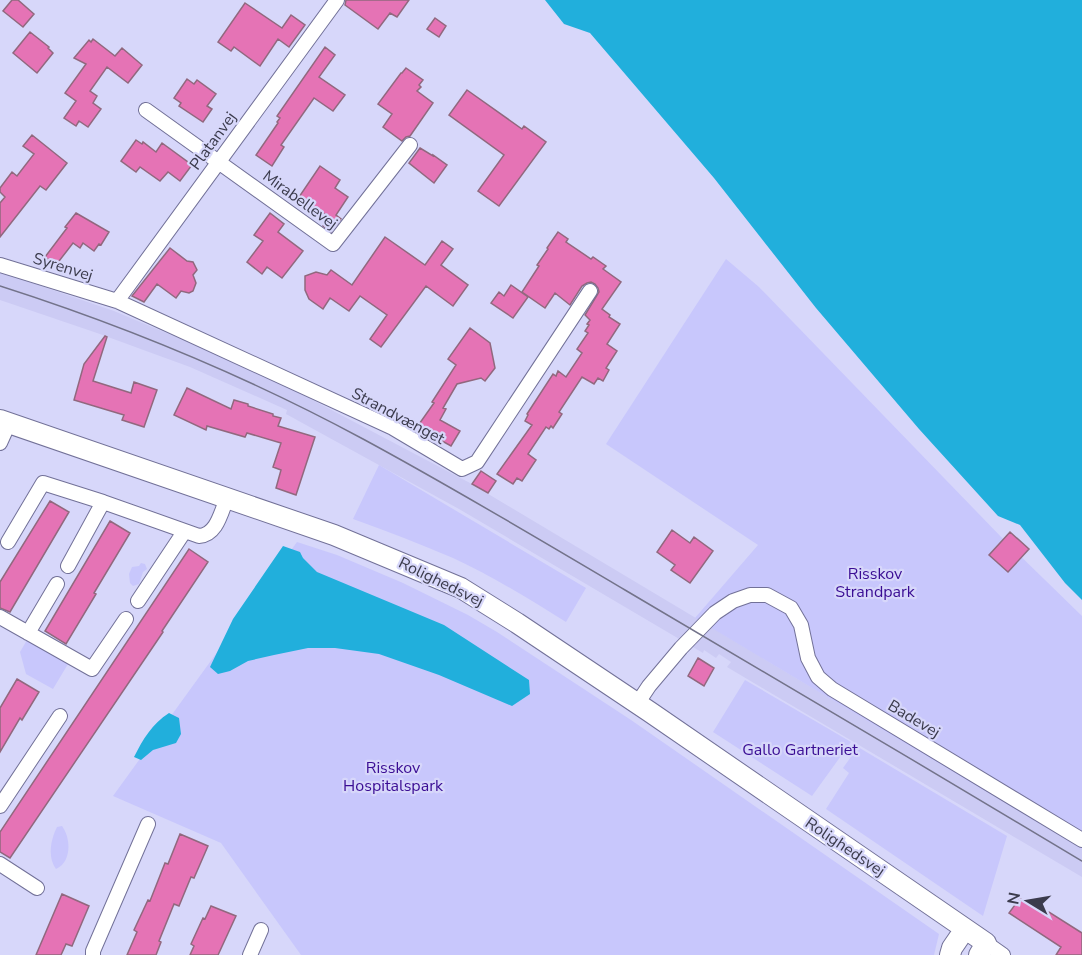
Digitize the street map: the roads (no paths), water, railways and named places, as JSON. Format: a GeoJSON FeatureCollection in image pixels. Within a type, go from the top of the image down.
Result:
{"type":"FeatureCollection","features":[{"type":"Feature","properties":{"kind":"street","name":"Platanvej"},"geometry":{"type":"LineString","coordinates":[[117,301],[337,0]]}},
{"type":"Feature","properties":{"kind":"street","name":"Mirabellevej"},"geometry":{"type":"LineString","coordinates":[[146,110],[333,244],[410,145]]}},
{"type":"Feature","properties":{"kind":"street","name":"Syrenvej"},"geometry":{"type":"LineString","coordinates":[[0,265],[117,301]]}},
{"type":"Feature","properties":{"kind":"street","name":"Strandvænget"},"geometry":{"type":"LineString","coordinates":[[117,301],[393,428],[462,470],[477,462],[590,291]]}},
{"type":"Feature","properties":{"kind":"street"},"geometry":{"type":"LineString","coordinates":[[0,443],[4,422]]}},
{"type":"Feature","properties":{"kind":"street","name":"Rolighedsvej"},"geometry":{"type":"LineString","coordinates":[[4,422],[334,535],[461,588],[637,704],[964,929],[982,949]]}},
{"type":"Feature","properties":{"kind":"street"},"geometry":{"type":"LineString","coordinates":[[8,542],[43,483],[199,536],[205,536],[214,529],[227,498]]}},
{"type":"Feature","properties":{"kind":"street"},"geometry":{"type":"LineString","coordinates":[[68,566],[104,502]]}},
{"type":"Feature","properties":{"kind":"street"},"geometry":{"type":"LineString","coordinates":[[138,601],[184,532]]}},
{"type":"Feature","properties":{"kind":"street"},"geometry":{"type":"LineString","coordinates":[[28,633],[57,584]]}},
{"type":"Feature","properties":{"kind":"street","name":"Badevej"},"geometry":{"type":"LineString","coordinates":[[637,704],[681,648],[714,613],[732,601],[750,596],[767,595],[790,608],[801,625],[808,658],[818,677],[831,689],[1082,840]]}},
{"type":"Feature","properties":{"kind":"street"},"geometry":{"type":"LineString","coordinates":[[0,617],[92,669],[126,619]]}},
{"type":"Feature","properties":{"kind":"street"},"geometry":{"type":"LineString","coordinates":[[0,806],[60,716]]}},
{"type":"Feature","properties":{"kind":"street"},"geometry":{"type":"LineString","coordinates":[[93,955],[147,824]]}},
{"type":"Feature","properties":{"kind":"street"},"geometry":{"type":"LineString","coordinates":[[0,864],[37,888]]}},
{"type":"Feature","properties":{"kind":"street"},"geometry":{"type":"LineString","coordinates":[[950,955],[964,929]]}},
{"type":"Feature","properties":{"kind":"street"},"geometry":{"type":"LineString","coordinates":[[250,955],[261,930]]}},
{"type":"Feature","properties":{"kind":"street"},"geometry":{"type":"LineString","coordinates":[[982,949],[1004,955]]}},
{"type":"Feature","properties":{"kind":"tram line"},"geometry":{"type":"LineString","coordinates":[[0,286],[93,318],[185,354],[320,416],[528,532],[1082,861]]}},
{"type":"Feature","properties":{"kind":"park label","name":"Risskov Strandpark"},"geometry":{"type":"Point","coordinates":[875,583]}},
{"type":"Feature","properties":{"kind":"park label","name":"Gallo Gartneriet"},"geometry":{"type":"Point","coordinates":[800,750]}},
{"type":"Feature","properties":{"kind":"park label","name":"Risskov Hospitalspark"},"geometry":{"type":"Point","coordinates":[393,777]}}]}
